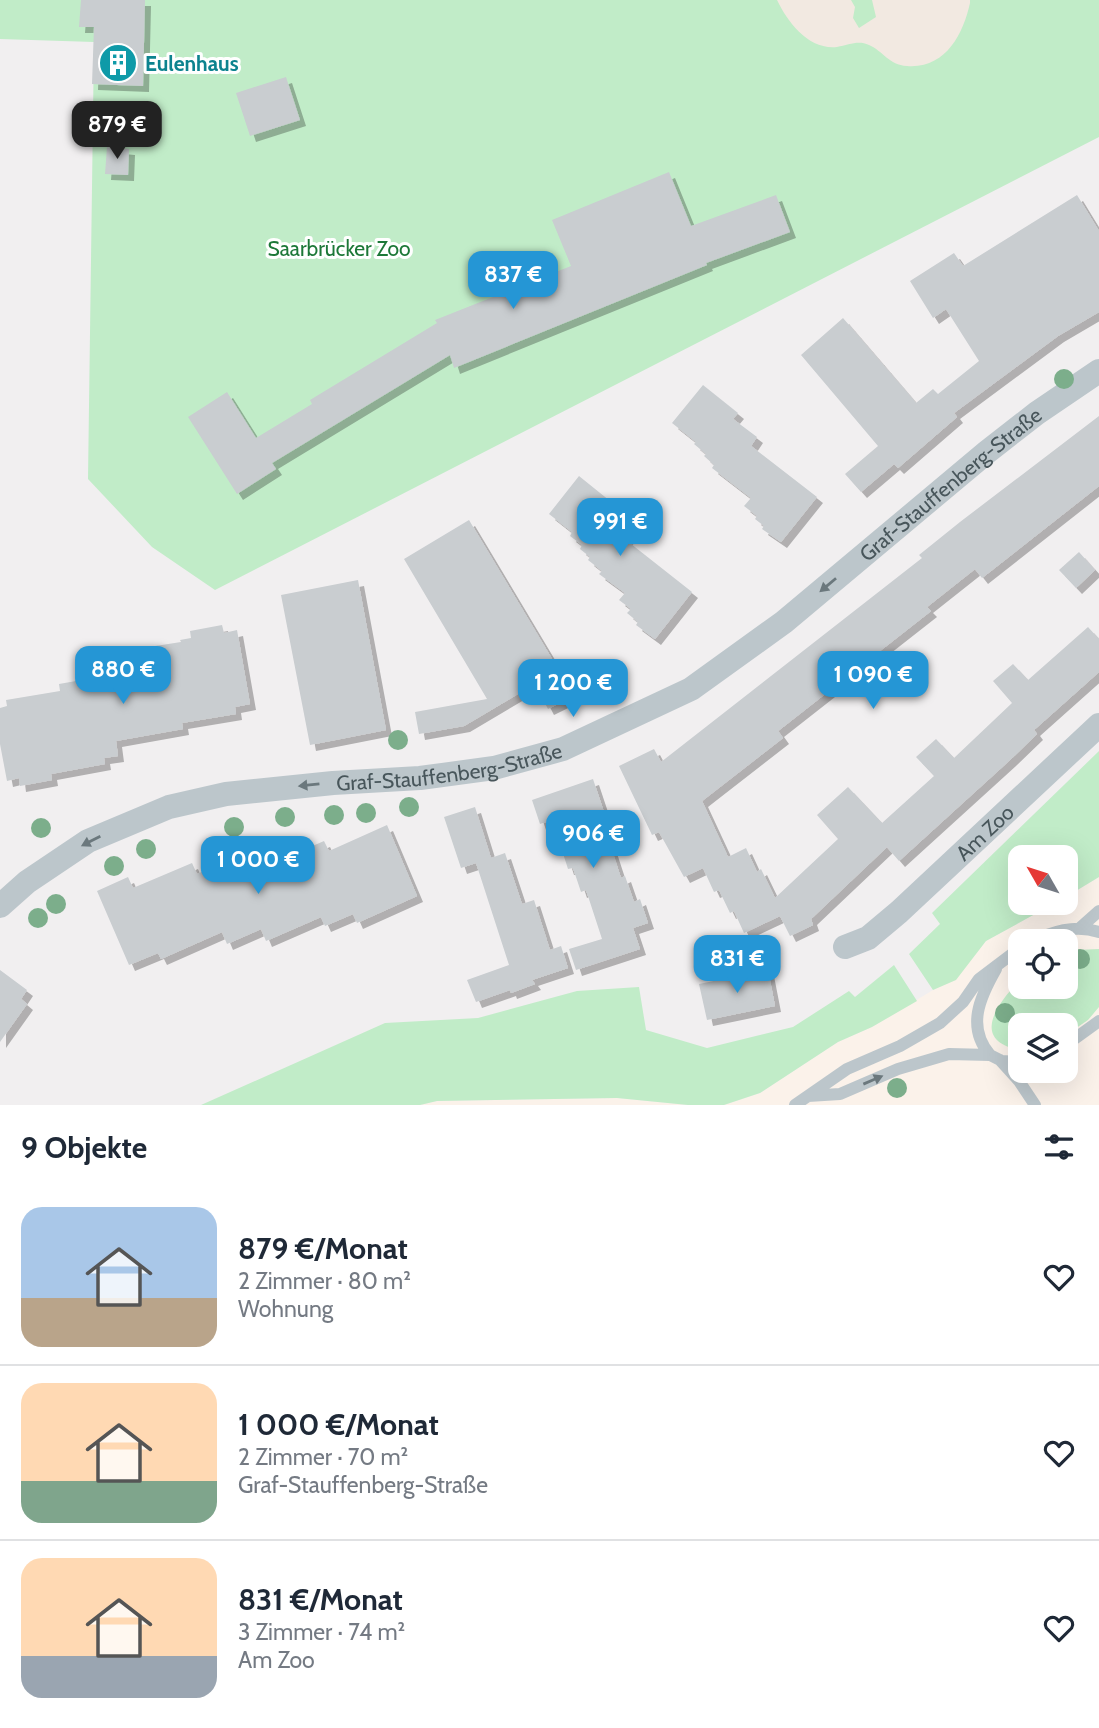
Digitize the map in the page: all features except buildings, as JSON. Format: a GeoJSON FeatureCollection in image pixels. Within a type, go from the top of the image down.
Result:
{"type":"FeatureCollection","features":[{"type":"Feature","properties":{"kind":"street","name":"Graf-Stauffenberg-Straße"},"geometry":{"type":"LineString","coordinates":[[0,906],[27,882],[88,841],[169,807],[226,794],[333,783],[420,778],[494,768],[563,749],[691,689],[784,622],[1037,413],[1099,371]]}},
{"type":"Feature","properties":{"kind":"street","name":"Am Zoo"},"geometry":{"type":"LineString","coordinates":[[853,955],[868,938],[1099,724]]}},
{"type":"Feature","properties":{"kind":"lane"},"geometry":{"type":"LineString","coordinates":[[1081,927],[1099,911]]}},
{"type":"Feature","properties":{"kind":"lane"},"geometry":{"type":"LineString","coordinates":[[1070,929],[1081,927],[1099,932]]}},
{"type":"Feature","properties":{"kind":"lane"},"geometry":{"type":"LineString","coordinates":[[795,1105],[847,1069],[940,1023],[963,1002],[979,979],[1008,958]]}},
{"type":"Feature","properties":{"kind":"lane"},"geometry":{"type":"LineString","coordinates":[[998,966],[982,995],[976,1022],[979,1041],[1019,1081],[1035,1105]]}},
{"type":"Feature","properties":{"kind":"lane"},"geometry":{"type":"LineString","coordinates":[[1078,1036],[1099,1021]]}},
{"type":"Feature","properties":{"kind":"lane"},"geometry":{"type":"LineString","coordinates":[[807,1096],[840,1094],[898,1069],[949,1054],[1008,1060]]}},
{"type":"Feature","properties":{"kind":"shaded area"},"geometry":{"type":"Polygon","coordinates":[[[1099,877],[1099,1105],[724,1105],[760,1093],[838,1042],[872,1027],[933,990],[955,980],[986,941],[1033,915],[1078,915],[1078,890],[1099,877]]]}},
{"type":"Feature","properties":{"kind":"shaded area"},"geometry":{"type":"Polygon","coordinates":[[[617,1098],[688,1105],[420,1105],[437,1101],[617,1098]]]}},
{"type":"Feature","properties":{"kind":"green space","name":"Saarbrücker Zoo"},"geometry":{"type":"Polygon","coordinates":[[[0,0],[1099,0],[1099,137],[215,590],[152,547],[88,479],[94,42],[0,39],[0,0]]]}},
{"type":"Feature","properties":{"kind":"green space"},"geometry":{"type":"Polygon","coordinates":[[[1099,751],[1099,877],[1078,890],[1078,845],[1008,845],[1008,915],[1033,915],[986,941],[956,980],[933,990],[909,954],[940,924],[932,913],[1099,751]]]}},
{"type":"Feature","properties":{"kind":"green space"},"geometry":{"type":"Polygon","coordinates":[[[1099,949],[1099,1007],[1088,1020],[1078,1027],[1078,1013],[1008,1013],[1008,1046],[995,1038],[993,1020],[1008,994],[1008,999],[1078,999],[1078,950],[1099,949]]]}},
{"type":"Feature","properties":{"kind":"green space"},"geometry":{"type":"Polygon","coordinates":[[[894,965],[917,1001],[872,1027],[838,1042],[760,1093],[724,1105],[688,1105],[617,1098],[437,1101],[420,1105],[201,1105],[385,1023],[478,1018],[577,991],[639,987],[646,1030],[707,1048],[793,1027],[849,991],[855,997],[894,965]]]}},
{"type":"Feature","properties":{"kind":"sand"},"geometry":{"type":"Polygon","coordinates":[[[777,0],[851,0],[855,7],[853,18],[859,28],[876,17],[872,0],[970,0],[970,3],[963,27],[942,56],[932,62],[907,66],[895,63],[865,44],[827,47],[809,40],[793,26],[777,0]]]}},
{"type":"Feature","properties":{"kind":"place","name":"Eulenhaus"},"geometry":{"type":"Point","coordinates":[118,63]}}]}
